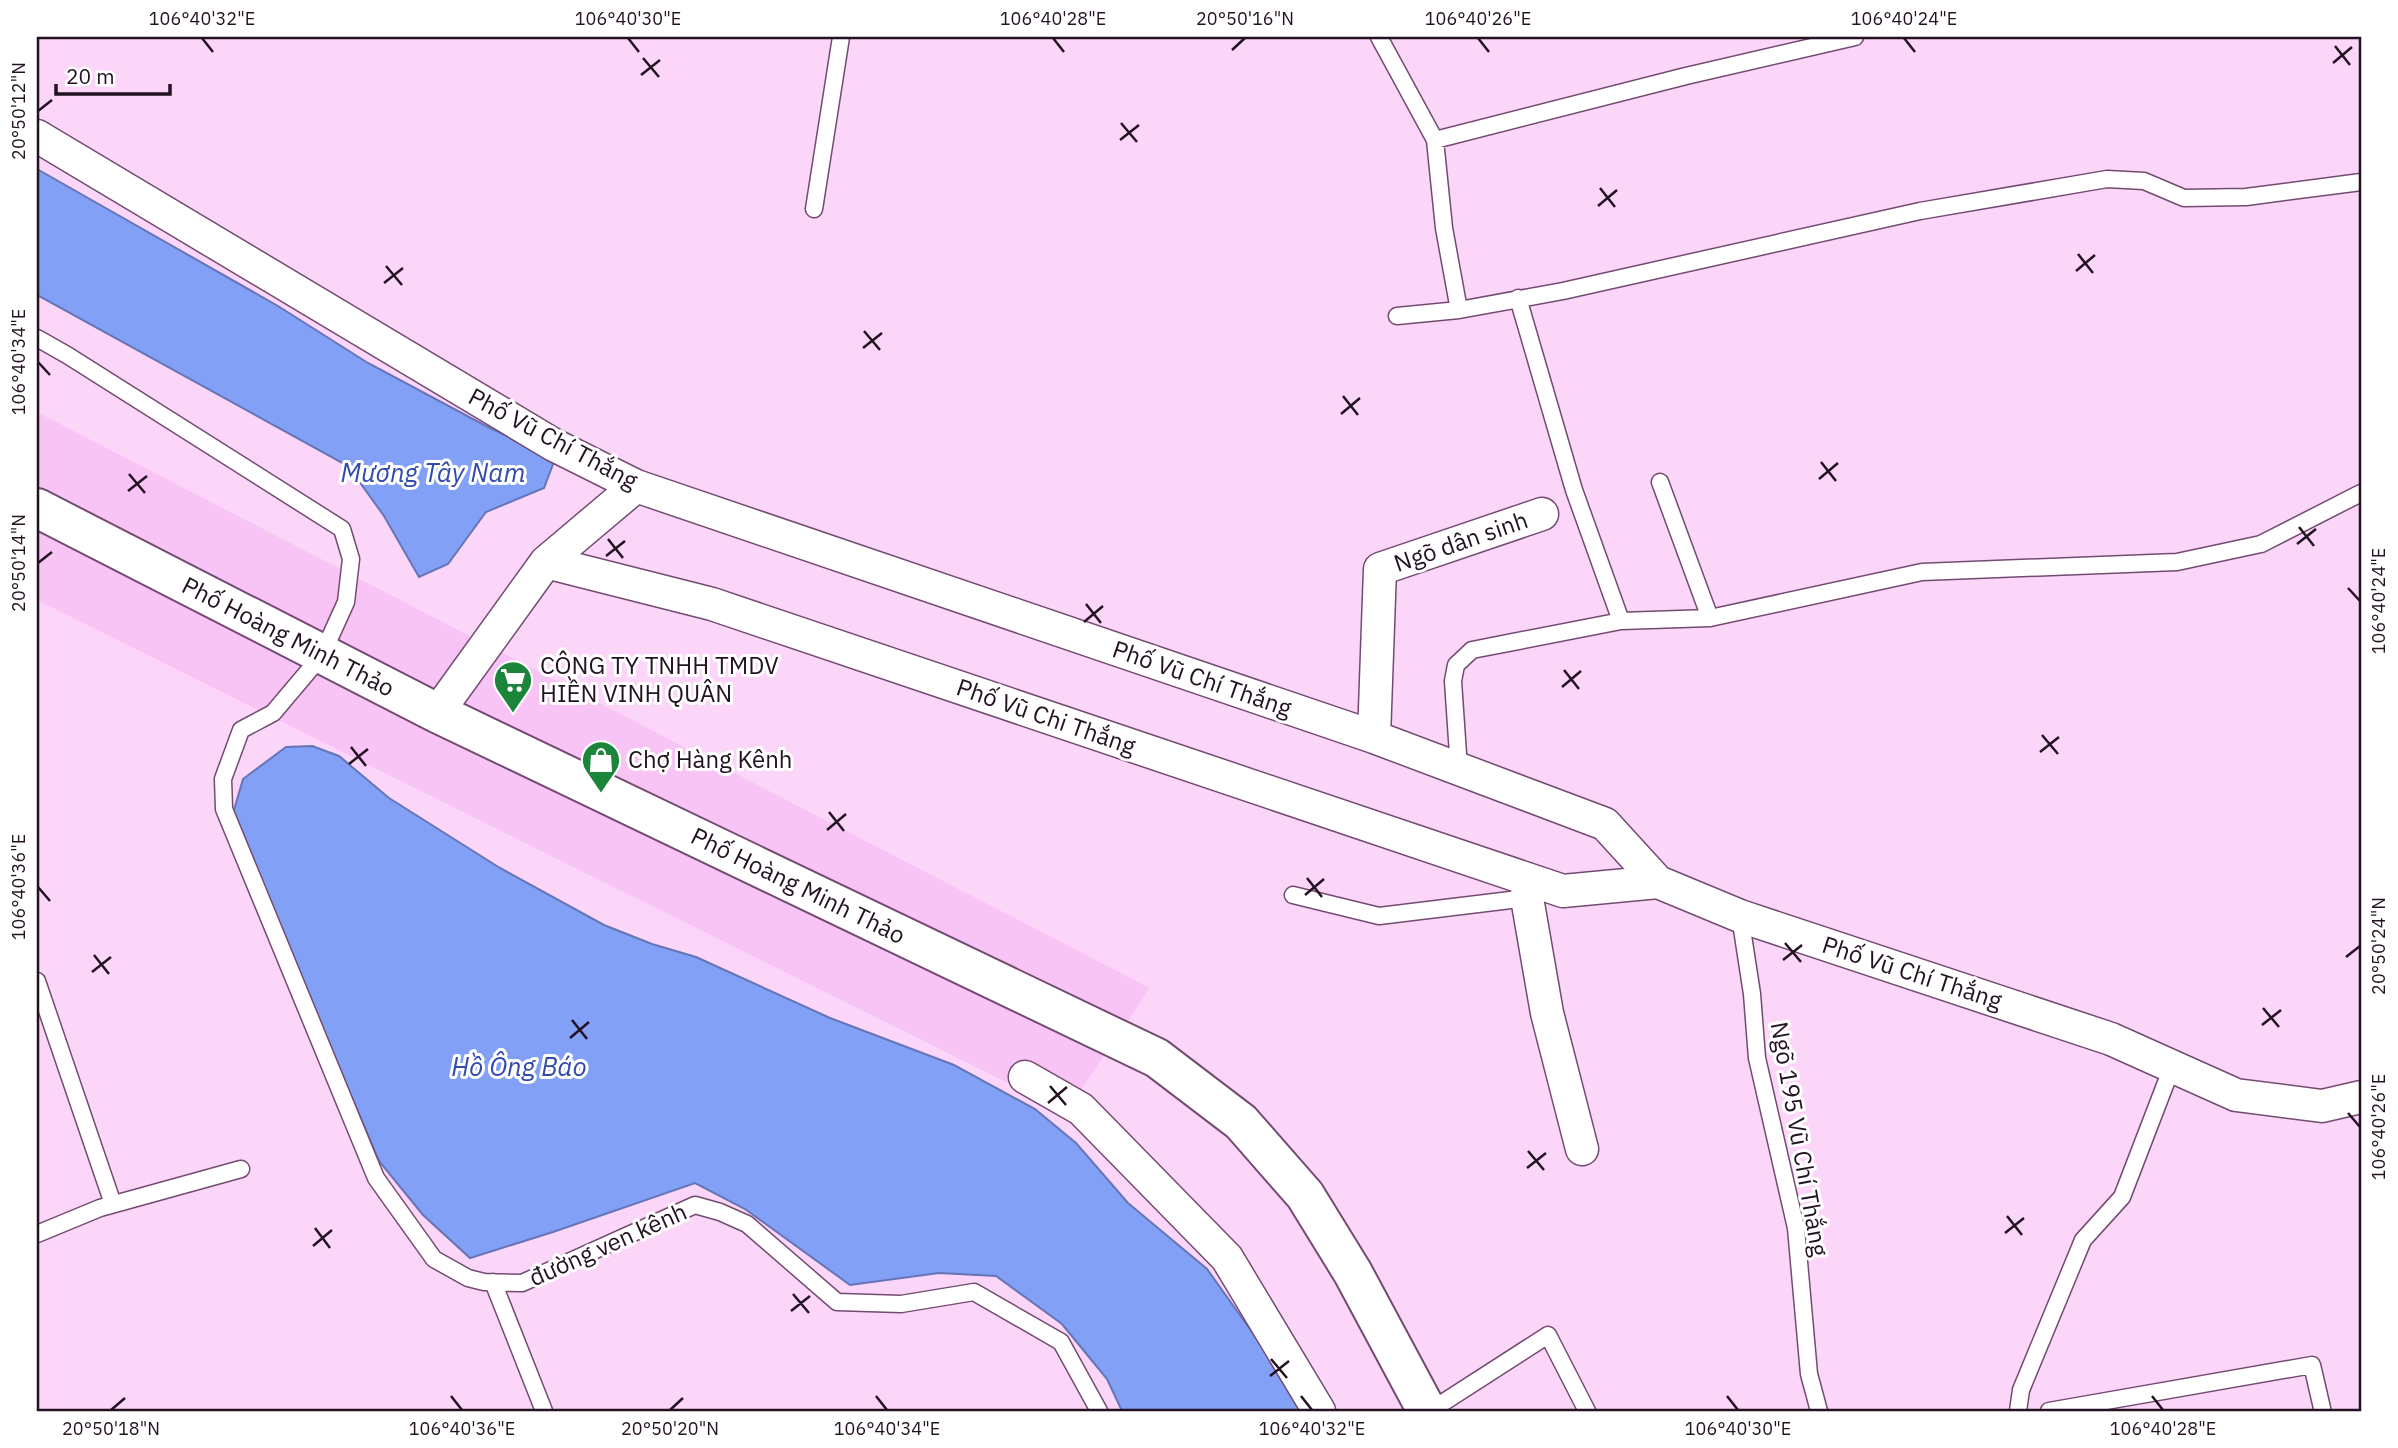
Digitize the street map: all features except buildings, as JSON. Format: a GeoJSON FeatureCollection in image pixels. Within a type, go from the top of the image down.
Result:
{"type":"FeatureCollection","features":[{"type":"Feature","properties":{"kind":"street","name":"Phố Vũ Chí Thắng"},"geometry":{"type":"LineString","coordinates":[[37,136],[554,445],[636,486],[1374,737],[1605,824],[1658,882],[1740,916],[2111,1039],[2236,1095],[2322,1105],[2361,1097]]}},
{"type":"Feature","properties":{"kind":"street"},"geometry":{"type":"LineString","coordinates":[[437,713],[546,562],[636,486]]}},
{"type":"Feature","properties":{"kind":"street","name":"Phố Hoàng Minh Thảo"},"geometry":{"type":"LineString","coordinates":[[37,508],[437,713],[1157,1058],[1241,1122],[1305,1195],[1353,1273],[1429,1411]]}},
{"type":"Feature","properties":{"kind":"street","name":"Ngõ dân sinh"},"geometry":{"type":"LineString","coordinates":[[1374,737],[1380,569],[1542,514]]}},
{"type":"Feature","properties":{"kind":"street","name":"Phố Vũ Chi Thắng"},"geometry":{"type":"LineString","coordinates":[[546,562],[712,604],[1528,889],[1563,891],[1658,882]]}},
{"type":"Feature","properties":{"kind":"street"},"geometry":{"type":"LineString","coordinates":[[1528,889],[1547,1013],[1582,1149]]}},
{"type":"Feature","properties":{"kind":"street"},"geometry":{"type":"LineString","coordinates":[[1025,1077],[1081,1109],[1227,1258],[1319,1411]]}},
{"type":"Feature","properties":{"kind":"lane"},"geometry":{"type":"LineString","coordinates":[[814,209],[841,37]]}},
{"type":"Feature","properties":{"kind":"lane"},"geometry":{"type":"LineString","coordinates":[[1380,37],[1435,140],[1444,228],[1459,310]]}},
{"type":"Feature","properties":{"kind":"lane"},"geometry":{"type":"LineString","coordinates":[[1435,140],[1855,37]]}},
{"type":"Feature","properties":{"kind":"lane"},"geometry":{"type":"LineString","coordinates":[[1397,317],[1459,310],[1616,280],[1920,212],[2108,179],[2144,181],[2184,198],[2246,197],[2361,182]]}},
{"type":"Feature","properties":{"kind":"lane"},"geometry":{"type":"LineString","coordinates":[[1518,298],[1574,490],[1620,621]]}},
{"type":"Feature","properties":{"kind":"lane","name":"đường ven kênh"},"geometry":{"type":"LineString","coordinates":[[37,338],[342,529],[351,559],[346,602],[322,655],[273,713],[241,730],[223,779],[224,809],[376,1178],[433,1259],[468,1278],[522,1283],[695,1205],[747,1224],[837,1302],[901,1304],[974,1292],[1061,1342],[1099,1411]]}},
{"type":"Feature","properties":{"kind":"lane"},"geometry":{"type":"LineString","coordinates":[[1660,482],[1710,618]]}},
{"type":"Feature","properties":{"kind":"lane"},"geometry":{"type":"LineString","coordinates":[[1459,769],[1454,681],[1456,665],[1472,650],[1620,621],[1710,618],[1922,572],[2177,562],[2261,544],[2361,493]]}},
{"type":"Feature","properties":{"kind":"lane"},"geometry":{"type":"LineString","coordinates":[[1293,895],[1379,916],[1528,889]]}},
{"type":"Feature","properties":{"kind":"lane","name":"Ngõ 195 Vũ Chí Thắng"},"geometry":{"type":"LineString","coordinates":[[1740,916],[1752,994],[1757,1058],[1796,1228],[1809,1374],[1819,1411]]}},
{"type":"Feature","properties":{"kind":"lane"},"geometry":{"type":"LineString","coordinates":[[37,981],[113,1204]]}},
{"type":"Feature","properties":{"kind":"lane"},"geometry":{"type":"LineString","coordinates":[[2018,1411],[2021,1390],[2083,1240],[2122,1197],[2172,1067]]}},
{"type":"Feature","properties":{"kind":"lane"},"geometry":{"type":"LineString","coordinates":[[37,1234],[113,1204],[241,1169]]}},
{"type":"Feature","properties":{"kind":"lane"},"geometry":{"type":"LineString","coordinates":[[493,1282],[544,1411]]}},
{"type":"Feature","properties":{"kind":"lane"},"geometry":{"type":"LineString","coordinates":[[1429,1411],[1548,1335],[1587,1411]]}},
{"type":"Feature","properties":{"kind":"lane"},"geometry":{"type":"LineString","coordinates":[[2049,1411],[2312,1365],[2322,1408]]}},
{"type":"Feature","properties":{"kind":"shaded area","name":"Chợ Hàng Kênh"},"geometry":{"type":"Polygon","coordinates":[[[37,412],[1150,988],[1066,1112],[37,600],[37,412]]]}},
{"type":"Feature","properties":{"kind":"water","name":"Mương Tây Nam"},"geometry":{"type":"Polygon","coordinates":[[[37,169],[278,306],[368,363],[486,426],[555,459],[544,488],[486,512],[448,564],[419,577],[384,516],[348,466],[37,295],[37,169]]]}},
{"type":"Feature","properties":{"kind":"water","name":"Hồ Ông Báo"},"geometry":{"type":"Polygon","coordinates":[[[312,746],[339,756],[389,798],[500,868],[604,925],[652,944],[696,957],[830,1018],[954,1065],[1035,1109],[1076,1143],[1128,1203],[1207,1269],[1272,1360],[1301,1411],[1122,1411],[1107,1379],[1062,1324],[996,1276],[939,1273],[850,1285],[745,1209],[695,1183],[470,1258],[423,1215],[379,1161],[232,817],[243,779],[286,747],[312,746]]]}},
{"type":"Feature","properties":{"kind":"place","name":"CÔNG TY TNHH TMDV HIỀN VINH QUÂN"},"geometry":{"type":"Point","coordinates":[513,714]}},
{"type":"Feature","properties":{"kind":"place","name":"Chợ Hàng Kênh"},"geometry":{"type":"Point","coordinates":[601,794]}}]}
